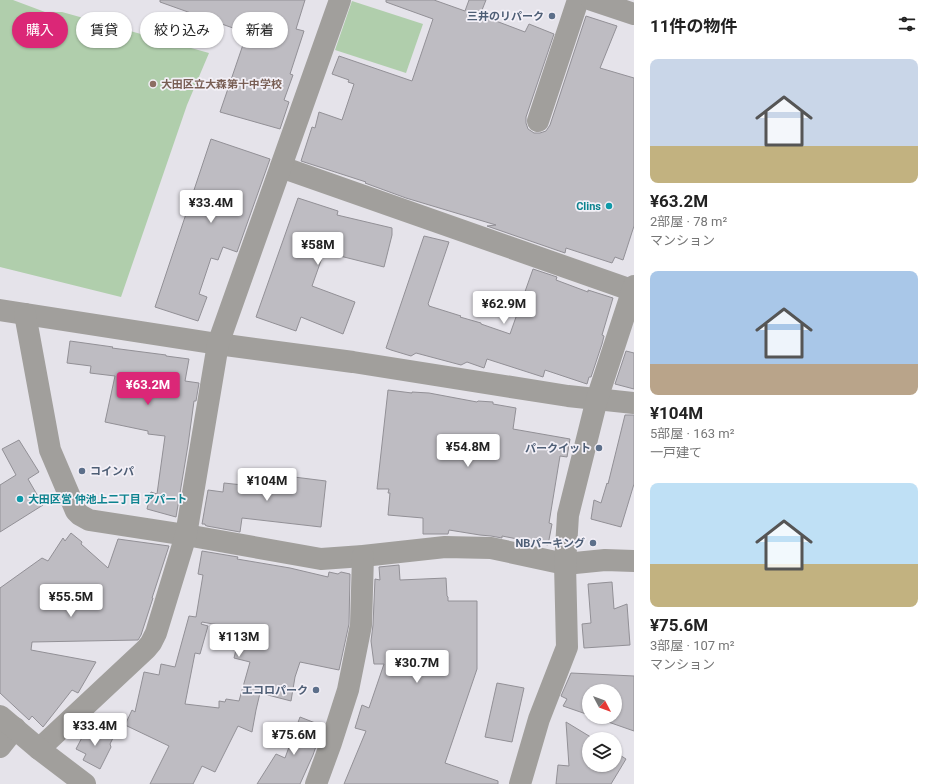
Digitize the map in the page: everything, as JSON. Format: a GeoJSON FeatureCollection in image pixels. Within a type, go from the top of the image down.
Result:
{"type":"FeatureCollection","features":[{"type":"Feature","properties":{"kind":"street"},"geometry":{"type":"LineString","coordinates":[[39,749],[151,643],[156,632],[186,535],[218,344],[340,0]]}},
{"type":"Feature","properties":{"kind":"street"},"geometry":{"type":"LineString","coordinates":[[538,121],[578,0]]}},
{"type":"Feature","properties":{"kind":"street"},"geometry":{"type":"LineString","coordinates":[[592,0],[634,14]]}},
{"type":"Feature","properties":{"kind":"street"},"geometry":{"type":"LineString","coordinates":[[281,167],[633,289],[597,399],[568,515],[566,564],[567,647],[538,719],[520,784]]}},
{"type":"Feature","properties":{"kind":"street"},"geometry":{"type":"LineString","coordinates":[[0,310],[218,344],[353,362],[568,396],[634,403]]}},
{"type":"Feature","properties":{"kind":"street"},"geometry":{"type":"LineString","coordinates":[[25,314],[50,450],[76,511],[89,520],[186,535],[321,559],[445,547],[490,548],[566,564],[605,560],[634,561]]}},
{"type":"Feature","properties":{"kind":"street"},"geometry":{"type":"LineString","coordinates":[[316,784],[332,743],[349,683],[361,625],[363,556]]}},
{"type":"Feature","properties":{"kind":"street"},"geometry":{"type":"LineString","coordinates":[[0,747],[7,722],[39,749],[85,784]]}},
{"type":"Feature","properties":{"kind":"green space"},"geometry":{"type":"Polygon","coordinates":[[[0,0],[13,0],[45,12],[12,12],[12,48],[68,48],[68,14],[76,16],[76,48],[132,48],[132,32],[140,34],[140,48],[191,48],[209,53],[187,105],[121,297],[0,267],[0,0]]]}},
{"type":"Feature","properties":{"kind":"green space"},"geometry":{"type":"Polygon","coordinates":[[[352,1],[423,24],[406,73],[335,50],[352,1]]]}},
{"type":"Feature","properties":{"kind":"building"},"geometry":{"type":"Polygon","coordinates":[[[160,0],[305,0],[296,29],[304,31],[290,74],[293,75],[284,100],[289,102],[280,129],[220,112],[242,48],[288,48],[288,12],[232,12],[232,28],[224,25],[224,12],[188,12],[160,2],[160,0]]]}},
{"type":"Feature","properties":{"kind":"building"},"geometry":{"type":"Polygon","coordinates":[[[386,0],[434,0],[465,11],[469,0],[486,0],[480,15],[525,32],[529,24],[554,34],[526,117],[528,129],[534,133],[546,131],[550,125],[586,16],[617,26],[600,68],[634,78],[634,226],[623,260],[615,257],[612,263],[566,248],[565,253],[487,226],[496,225],[406,198],[365,183],[366,182],[301,161],[312,127],[315,128],[319,112],[342,120],[354,84],[348,82],[349,80],[332,74],[339,56],[412,81],[433,19],[386,2],[386,0]]]}},
{"type":"Feature","properties":{"kind":"building"},"geometry":{"type":"Polygon","coordinates":[[[211,139],[270,159],[237,252],[223,247],[218,260],[211,258],[199,294],[207,297],[198,321],[155,307],[211,139]]]}},
{"type":"Feature","properties":{"kind":"building"},"geometry":{"type":"Polygon","coordinates":[[[298,198],[338,211],[337,215],[392,228],[392,235],[384,267],[324,252],[312,286],[355,302],[343,334],[301,317],[296,331],[256,317],[298,198]]]}},
{"type":"Feature","properties":{"kind":"building"},"geometry":{"type":"Polygon","coordinates":[[[424,236],[449,242],[428,304],[429,306],[510,334],[533,269],[557,277],[556,280],[588,292],[588,290],[613,298],[602,335],[604,336],[602,344],[591,377],[589,377],[587,384],[545,370],[543,377],[487,359],[484,368],[467,362],[461,365],[416,353],[411,356],[386,348],[424,236]]]}},
{"type":"Feature","properties":{"kind":"building"},"geometry":{"type":"Polygon","coordinates":[[[70,341],[189,359],[185,381],[199,383],[196,401],[194,401],[176,517],[147,509],[151,492],[157,494],[165,436],[148,434],[148,431],[105,422],[115,376],[90,373],[91,366],[67,363],[70,341]]]}},
{"type":"Feature","properties":{"kind":"building"},"geometry":{"type":"Polygon","coordinates":[[[626,351],[634,353],[634,389],[615,384],[626,351]]]}},
{"type":"Feature","properties":{"kind":"building"},"geometry":{"type":"Polygon","coordinates":[[[388,390],[412,393],[429,393],[477,402],[493,402],[493,404],[516,408],[513,429],[570,439],[567,457],[560,456],[549,523],[552,524],[548,545],[502,536],[502,538],[449,530],[448,534],[423,534],[423,518],[388,515],[389,489],[377,489],[388,390]]]}},
{"type":"Feature","properties":{"kind":"building"},"geometry":{"type":"Polygon","coordinates":[[[625,415],[634,415],[634,484],[621,527],[591,519],[594,500],[601,503],[607,483],[608,484],[625,415]]]}},
{"type":"Feature","properties":{"kind":"building","name":"大田区営 仲池上二丁目 アパート"},"geometry":{"type":"Polygon","coordinates":[[[19,440],[39,472],[28,479],[43,505],[0,532],[0,485],[16,475],[2,449],[19,440]]]}},
{"type":"Feature","properties":{"kind":"building"},"geometry":{"type":"Polygon","coordinates":[[[254,472],[326,481],[321,527],[242,518],[240,532],[202,524],[208,490],[223,492],[224,483],[252,486],[254,472]]]}},
{"type":"Feature","properties":{"kind":"building"},"geometry":{"type":"Polygon","coordinates":[[[71,533],[108,568],[118,539],[169,546],[141,635],[138,640],[32,642],[31,650],[96,662],[78,693],[72,690],[43,727],[32,716],[29,720],[0,693],[0,588],[42,558],[48,561],[63,538],[65,541],[71,533]]]}},
{"type":"Feature","properties":{"kind":"building"},"geometry":{"type":"Polygon","coordinates":[[[202,551],[238,557],[237,559],[290,568],[328,577],[329,572],[350,574],[349,624],[339,670],[300,662],[295,677],[291,701],[260,693],[252,732],[238,726],[215,772],[202,766],[193,784],[150,784],[169,746],[125,725],[132,710],[135,712],[144,672],[159,675],[161,664],[175,667],[189,616],[196,617],[203,575],[198,574],[202,551]],[[202,622],[201,624],[208,626],[200,654],[195,653],[185,704],[219,708],[219,701],[225,702],[226,699],[239,701],[250,662],[234,658],[241,629],[202,622]]]}},
{"type":"Feature","properties":{"kind":"building"},"geometry":{"type":"Polygon","coordinates":[[[399,565],[400,580],[446,578],[448,601],[477,601],[477,669],[445,763],[498,781],[498,784],[344,784],[366,731],[355,728],[362,705],[369,708],[384,664],[374,664],[371,641],[375,579],[380,580],[379,567],[399,565]]]}},
{"type":"Feature","properties":{"kind":"building"},"geometry":{"type":"Polygon","coordinates":[[[612,582],[614,609],[627,604],[630,645],[584,648],[582,624],[591,623],[588,584],[612,582]]]}},
{"type":"Feature","properties":{"kind":"building"},"geometry":{"type":"Polygon","coordinates":[[[571,673],[634,676],[634,731],[614,724],[622,724],[622,684],[582,684],[582,713],[563,706],[567,699],[561,696],[571,673]]]}},
{"type":"Feature","properties":{"kind":"building"},"geometry":{"type":"Polygon","coordinates":[[[497,683],[524,688],[512,742],[485,737],[497,683]]]}},
{"type":"Feature","properties":{"kind":"building"},"geometry":{"type":"Polygon","coordinates":[[[300,717],[323,726],[313,755],[300,784],[257,784],[276,754],[285,758],[300,717]]]}},
{"type":"Feature","properties":{"kind":"building"},"geometry":{"type":"Polygon","coordinates":[[[566,722],[582,732],[582,772],[618,772],[611,784],[556,784],[558,765],[569,766],[566,722]]]}},
{"type":"Feature","properties":{"kind":"building"},"geometry":{"type":"Polygon","coordinates":[[[88,726],[113,738],[110,744],[111,747],[100,769],[83,760],[86,754],[76,749],[88,726]]]}},
{"type":"Feature","properties":{"kind":"building"},"geometry":{"type":"Polygon","coordinates":[[[622,756],[626,759],[622,766],[622,756]]]}},
{"type":"Feature","properties":{"kind":"place","name":"三井のリパーク"},"geometry":{"type":"Point","coordinates":[552,16]}},
{"type":"Feature","properties":{"kind":"place","name":"大田区立大森第十中学校"},"geometry":{"type":"Point","coordinates":[153,84]}},
{"type":"Feature","properties":{"kind":"place","name":"Clins"},"geometry":{"type":"Point","coordinates":[609,206]}},
{"type":"Feature","properties":{"kind":"place","name":"パークイット"},"geometry":{"type":"Point","coordinates":[599,448]}},
{"type":"Feature","properties":{"kind":"place","name":"コインパ"},"geometry":{"type":"Point","coordinates":[82,471]}},
{"type":"Feature","properties":{"kind":"place","name":"大田区営 仲池上二丁目 アパート"},"geometry":{"type":"Point","coordinates":[20,499]}},
{"type":"Feature","properties":{"kind":"place","name":"NBパーキング"},"geometry":{"type":"Point","coordinates":[593,543]}},
{"type":"Feature","properties":{"kind":"place","name":"エコロパーク"},"geometry":{"type":"Point","coordinates":[316,690]}}]}
